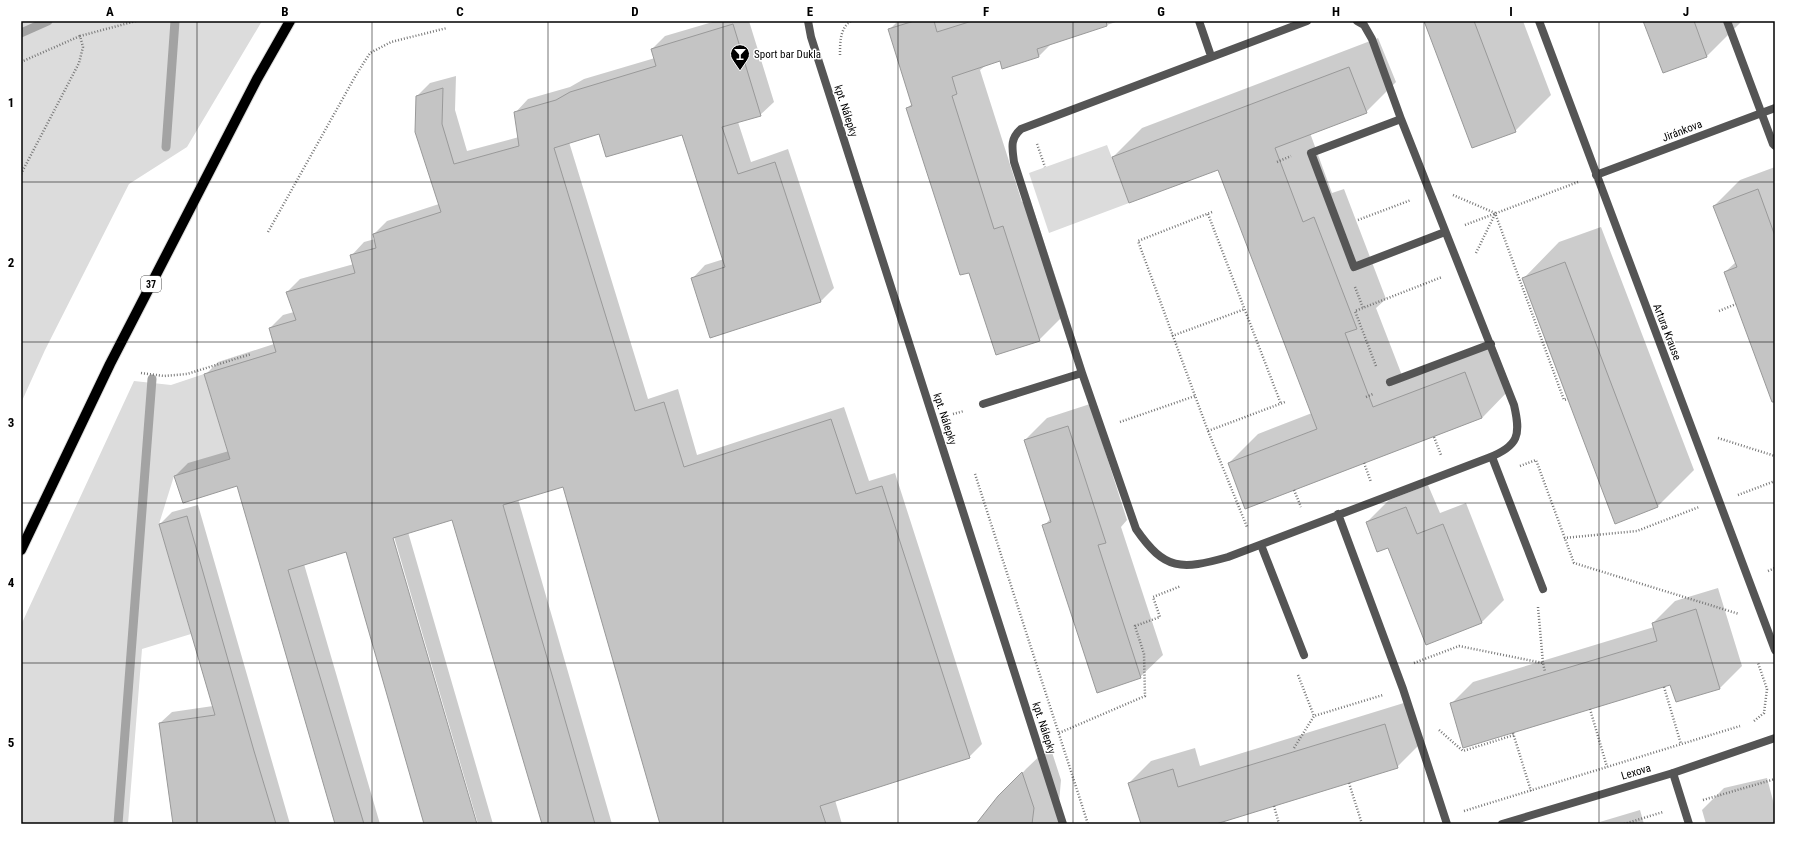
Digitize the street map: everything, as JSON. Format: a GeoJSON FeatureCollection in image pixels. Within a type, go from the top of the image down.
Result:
{"type":"FeatureCollection","features":[{"type":"Feature","properties":{"kind":"main road","name":"37"},"geometry":{"type":"LineString","coordinates":[[21,550],[110,364],[256,79],[290,21]]}},
{"type":"Feature","properties":{"kind":"street","name":"kpt. Nálepky"},"geometry":{"type":"LineString","coordinates":[[808,21],[811,37],[1063,824]]}},
{"type":"Feature","properties":{"kind":"street"},"geometry":{"type":"LineString","coordinates":[[1199,21],[1211,56]]}},
{"type":"Feature","properties":{"kind":"street"},"geometry":{"type":"LineString","coordinates":[[1307,21],[1021,128],[1014,136],[1012,147],[1018,173],[1082,373],[1136,529],[1147,545],[1168,562],[1179,566],[1204,564],[1258,546],[1338,514],[1492,457],[1503,451],[1513,442],[1519,431],[1514,405],[1401,119],[1372,39],[1364,24],[1357,21]]}},
{"type":"Feature","properties":{"kind":"street","name":"Artura Krause"},"geometry":{"type":"LineString","coordinates":[[1539,21],[1775,650]]}},
{"type":"Feature","properties":{"kind":"street"},"geometry":{"type":"LineString","coordinates":[[1727,21],[1761,113],[1775,146]]}},
{"type":"Feature","properties":{"kind":"street","name":"Jiránkova"},"geometry":{"type":"LineString","coordinates":[[1596,175],[1775,108]]}},
{"type":"Feature","properties":{"kind":"street"},"geometry":{"type":"LineString","coordinates":[[1401,119],[1311,153],[1354,267],[1445,232]]}},
{"type":"Feature","properties":{"kind":"street"},"geometry":{"type":"LineString","coordinates":[[1390,382],[1491,344]]}},
{"type":"Feature","properties":{"kind":"street"},"geometry":{"type":"LineString","coordinates":[[983,404],[1082,373]]}},
{"type":"Feature","properties":{"kind":"street"},"geometry":{"type":"LineString","coordinates":[[1492,457],[1542,589]]}},
{"type":"Feature","properties":{"kind":"street"},"geometry":{"type":"LineString","coordinates":[[1338,514],[1403,689],[1446,820]]}},
{"type":"Feature","properties":{"kind":"street"},"geometry":{"type":"LineString","coordinates":[[1258,546],[1304,655]]}},
{"type":"Feature","properties":{"kind":"street","name":"Lexova"},"geometry":{"type":"LineString","coordinates":[[1502,824],[1673,773],[1775,738]]}},
{"type":"Feature","properties":{"kind":"street"},"geometry":{"type":"LineString","coordinates":[[1673,773],[1689,824]]}},
{"type":"Feature","properties":{"kind":"path"},"geometry":{"type":"LineString","coordinates":[[21,62],[80,36],[136,21]]}},
{"type":"Feature","properties":{"kind":"path"},"geometry":{"type":"LineString","coordinates":[[268,232],[356,75],[370,53],[391,42],[447,28]]}},
{"type":"Feature","properties":{"kind":"path"},"geometry":{"type":"LineString","coordinates":[[21,174],[79,63],[83,47],[80,36]]}},
{"type":"Feature","properties":{"kind":"path"},"geometry":{"type":"LineString","coordinates":[[1445,232],[1596,175]]}},
{"type":"Feature","properties":{"kind":"path"},"geometry":{"type":"LineString","coordinates":[[1339,227],[1440,189],[1495,213],[1564,400],[1568,399]]}},
{"type":"Feature","properties":{"kind":"path"},"geometry":{"type":"LineString","coordinates":[[1212,212],[1138,241],[1208,431],[1258,546]]}},
{"type":"Feature","properties":{"kind":"path"},"geometry":{"type":"LineString","coordinates":[[1378,370],[1355,311],[1470,267],[1495,213]]}},
{"type":"Feature","properties":{"kind":"path"},"geometry":{"type":"LineString","coordinates":[[1208,214],[1281,404]]}},
{"type":"Feature","properties":{"kind":"path"},"geometry":{"type":"LineString","coordinates":[[1719,311],[1736,304]]}},
{"type":"Feature","properties":{"kind":"path"},"geometry":{"type":"LineString","coordinates":[[1172,336],[1245,309]]}},
{"type":"Feature","properties":{"kind":"path"},"geometry":{"type":"LineString","coordinates":[[141,373],[164,376],[187,374],[251,354]]}},
{"type":"Feature","properties":{"kind":"path"},"geometry":{"type":"LineString","coordinates":[[1366,397],[1378,392]]}},
{"type":"Feature","properties":{"kind":"path"},"geometry":{"type":"LineString","coordinates":[[1117,423],[1195,396]]}},
{"type":"Feature","properties":{"kind":"path"},"geometry":{"type":"LineString","coordinates":[[1208,431],[1285,402]]}},
{"type":"Feature","properties":{"kind":"path"},"geometry":{"type":"LineString","coordinates":[[934,421],[983,404]]}},
{"type":"Feature","properties":{"kind":"path"},"geometry":{"type":"LineString","coordinates":[[1692,429],[1775,456]]}},
{"type":"Feature","properties":{"kind":"path"},"geometry":{"type":"LineString","coordinates":[[1499,474],[1536,460],[1574,563],[1739,614]]}},
{"type":"Feature","properties":{"kind":"path"},"geometry":{"type":"LineString","coordinates":[[1720,502],[1775,481]]}},
{"type":"Feature","properties":{"kind":"path"},"geometry":{"type":"LineString","coordinates":[[1564,538],[1637,531],[1698,507]]}},
{"type":"Feature","properties":{"kind":"path"},"geometry":{"type":"LineString","coordinates":[[1059,733],[1145,696],[1144,654],[1135,626],[1160,617],[1153,597],[1183,586]]}},
{"type":"Feature","properties":{"kind":"path"},"geometry":{"type":"LineString","coordinates":[[1542,589],[1536,591],[1545,672]]}},
{"type":"Feature","properties":{"kind":"path"},"geometry":{"type":"LineString","coordinates":[[1395,670],[1458,646],[1543,663]]}},
{"type":"Feature","properties":{"kind":"path"},"geometry":{"type":"LineString","coordinates":[[1298,673],[1314,716]]}},
{"type":"Feature","properties":{"kind":"path"},"geometry":{"type":"LineString","coordinates":[[1664,687],[1682,744]]}},
{"type":"Feature","properties":{"kind":"path"},"geometry":{"type":"LineString","coordinates":[[1294,748],[1314,716],[1403,689]]}},
{"type":"Feature","properties":{"kind":"path"},"geometry":{"type":"LineString","coordinates":[[1590,709],[1608,767]]}},
{"type":"Feature","properties":{"kind":"path"},"geometry":{"type":"LineString","coordinates":[[1748,723],[1755,721],[1764,713]]}},
{"type":"Feature","properties":{"kind":"path"},"geometry":{"type":"LineString","coordinates":[[1413,719],[1422,716],[1463,751],[1514,734],[1531,791]]}},
{"type":"Feature","properties":{"kind":"path"},"geometry":{"type":"LineString","coordinates":[[1446,820],[1531,791],[1741,726]]}},
{"type":"Feature","properties":{"kind":"path"},"geometry":{"type":"LineString","coordinates":[[1349,783],[1362,824]]}},
{"type":"Feature","properties":{"kind":"path"},"geometry":{"type":"LineString","coordinates":[[1274,806],[1279,824]]}},
{"type":"Feature","properties":{"kind":"shaded area"},"geometry":{"type":"Polygon","coordinates":[[[21,21],[262,21],[187,147],[129,184],[45,350],[21,403],[21,21]]]}},
{"type":"Feature","properties":{"kind":"shaded area"},"geometry":{"type":"Polygon","coordinates":[[[1107,145],[1129,203],[1049,233],[1029,173],[1107,145]]]}},
{"type":"Feature","properties":{"kind":"shaded area"},"geometry":{"type":"Polygon","coordinates":[[[204,374],[230,459],[174,476],[159,524],[191,634],[142,649],[128,824],[21,824],[21,625],[134,381],[171,385],[204,374]]]}},
{"type":"Feature","properties":{"kind":"building"},"geometry":{"type":"Polygon","coordinates":[[[914,21],[934,21],[937,32],[972,21],[1106,21],[1107,26],[1037,49],[1039,57],[1002,69],[1000,61],[952,77],[957,94],[952,96],[994,229],[1003,226],[1040,341],[996,355],[969,273],[960,275],[906,108],[912,106],[888,29],[914,21]]]}},
{"type":"Feature","properties":{"kind":"building"},"geometry":{"type":"Polygon","coordinates":[[[1424,21],[1474,21],[1516,132],[1472,148],[1424,21]]]}},
{"type":"Feature","properties":{"kind":"building"},"geometry":{"type":"Polygon","coordinates":[[[1643,21],[1694,21],[1707,57],[1663,73],[1643,21]]]}},
{"type":"Feature","properties":{"kind":"building"},"geometry":{"type":"Polygon","coordinates":[[[733,24],[761,116],[722,127],[738,174],[775,162],[821,302],[710,338],[691,278],[725,267],[682,135],[606,157],[599,134],[554,148],[635,411],[664,402],[684,467],[831,419],[856,494],[882,486],[970,758],[820,806],[826,824],[660,824],[563,487],[503,505],[595,824],[542,824],[452,520],[393,538],[477,824],[424,824],[346,552],[288,570],[364,824],[335,824],[237,486],[183,503],[174,476],[230,459],[204,374],[276,352],[269,328],[296,320],[286,292],[355,273],[350,255],[376,248],[373,234],[441,212],[415,132],[416,96],[443,88],[442,124],[454,164],[519,146],[514,112],[556,100],[570,92],[656,66],[651,49],[733,24]]]}},
{"type":"Feature","properties":{"kind":"building"},"geometry":{"type":"Polygon","coordinates":[[[1349,67],[1367,113],[1275,148],[1303,222],[1314,217],[1357,329],[1345,333],[1373,407],[1465,372],[1482,418],[1245,509],[1228,463],[1317,429],[1218,170],[1129,203],[1112,157],[1349,67]]]}},
{"type":"Feature","properties":{"kind":"building"},"geometry":{"type":"Polygon","coordinates":[[[1758,189],[1775,236],[1775,402],[1772,402],[1724,272],[1737,267],[1713,206],[1758,189]]]}},
{"type":"Feature","properties":{"kind":"building"},"geometry":{"type":"Polygon","coordinates":[[[1565,262],[1658,507],[1615,524],[1522,278],[1565,262]]]}},
{"type":"Feature","properties":{"kind":"building"},"geometry":{"type":"Polygon","coordinates":[[[1068,426],[1106,543],[1098,545],[1141,678],[1097,693],[1042,525],[1051,522],[1024,440],[1068,426]]]}},
{"type":"Feature","properties":{"kind":"building"},"geometry":{"type":"Polygon","coordinates":[[[1406,507],[1417,534],[1443,524],[1482,623],[1426,645],[1388,548],[1377,552],[1366,522],[1406,507]]]}},
{"type":"Feature","properties":{"kind":"building"},"geometry":{"type":"Polygon","coordinates":[[[187,516],[276,824],[173,824],[159,723],[215,715],[159,524],[187,516]]]}},
{"type":"Feature","properties":{"kind":"building"},"geometry":{"type":"Polygon","coordinates":[[[1696,609],[1720,689],[1676,702],[1670,685],[1463,748],[1450,703],[1657,641],[1652,623],[1696,609]]]}},
{"type":"Feature","properties":{"kind":"building"},"geometry":{"type":"Polygon","coordinates":[[[1385,724],[1398,768],[1216,824],[1141,824],[1128,783],[1173,769],[1178,787],[1385,724]]]}},
{"type":"Feature","properties":{"kind":"building"},"geometry":{"type":"Polygon","coordinates":[[[1022,772],[1034,808],[1032,824],[976,824],[998,796],[1022,772]]]}},
{"type":"Feature","properties":{"kind":"waterway"},"geometry":{"type":"LineString","coordinates":[[21,33],[48,21]]}},
{"type":"Feature","properties":{"kind":"waterway"},"geometry":{"type":"LineString","coordinates":[[166,147],[175,21]]}},
{"type":"Feature","properties":{"kind":"waterway"},"geometry":{"type":"LineString","coordinates":[[118,824],[152,379]]}},
{"type":"Feature","properties":{"kind":"place","name":"Sport bar Dukla"},"geometry":{"type":"Point","coordinates":[740,71]}}]}
